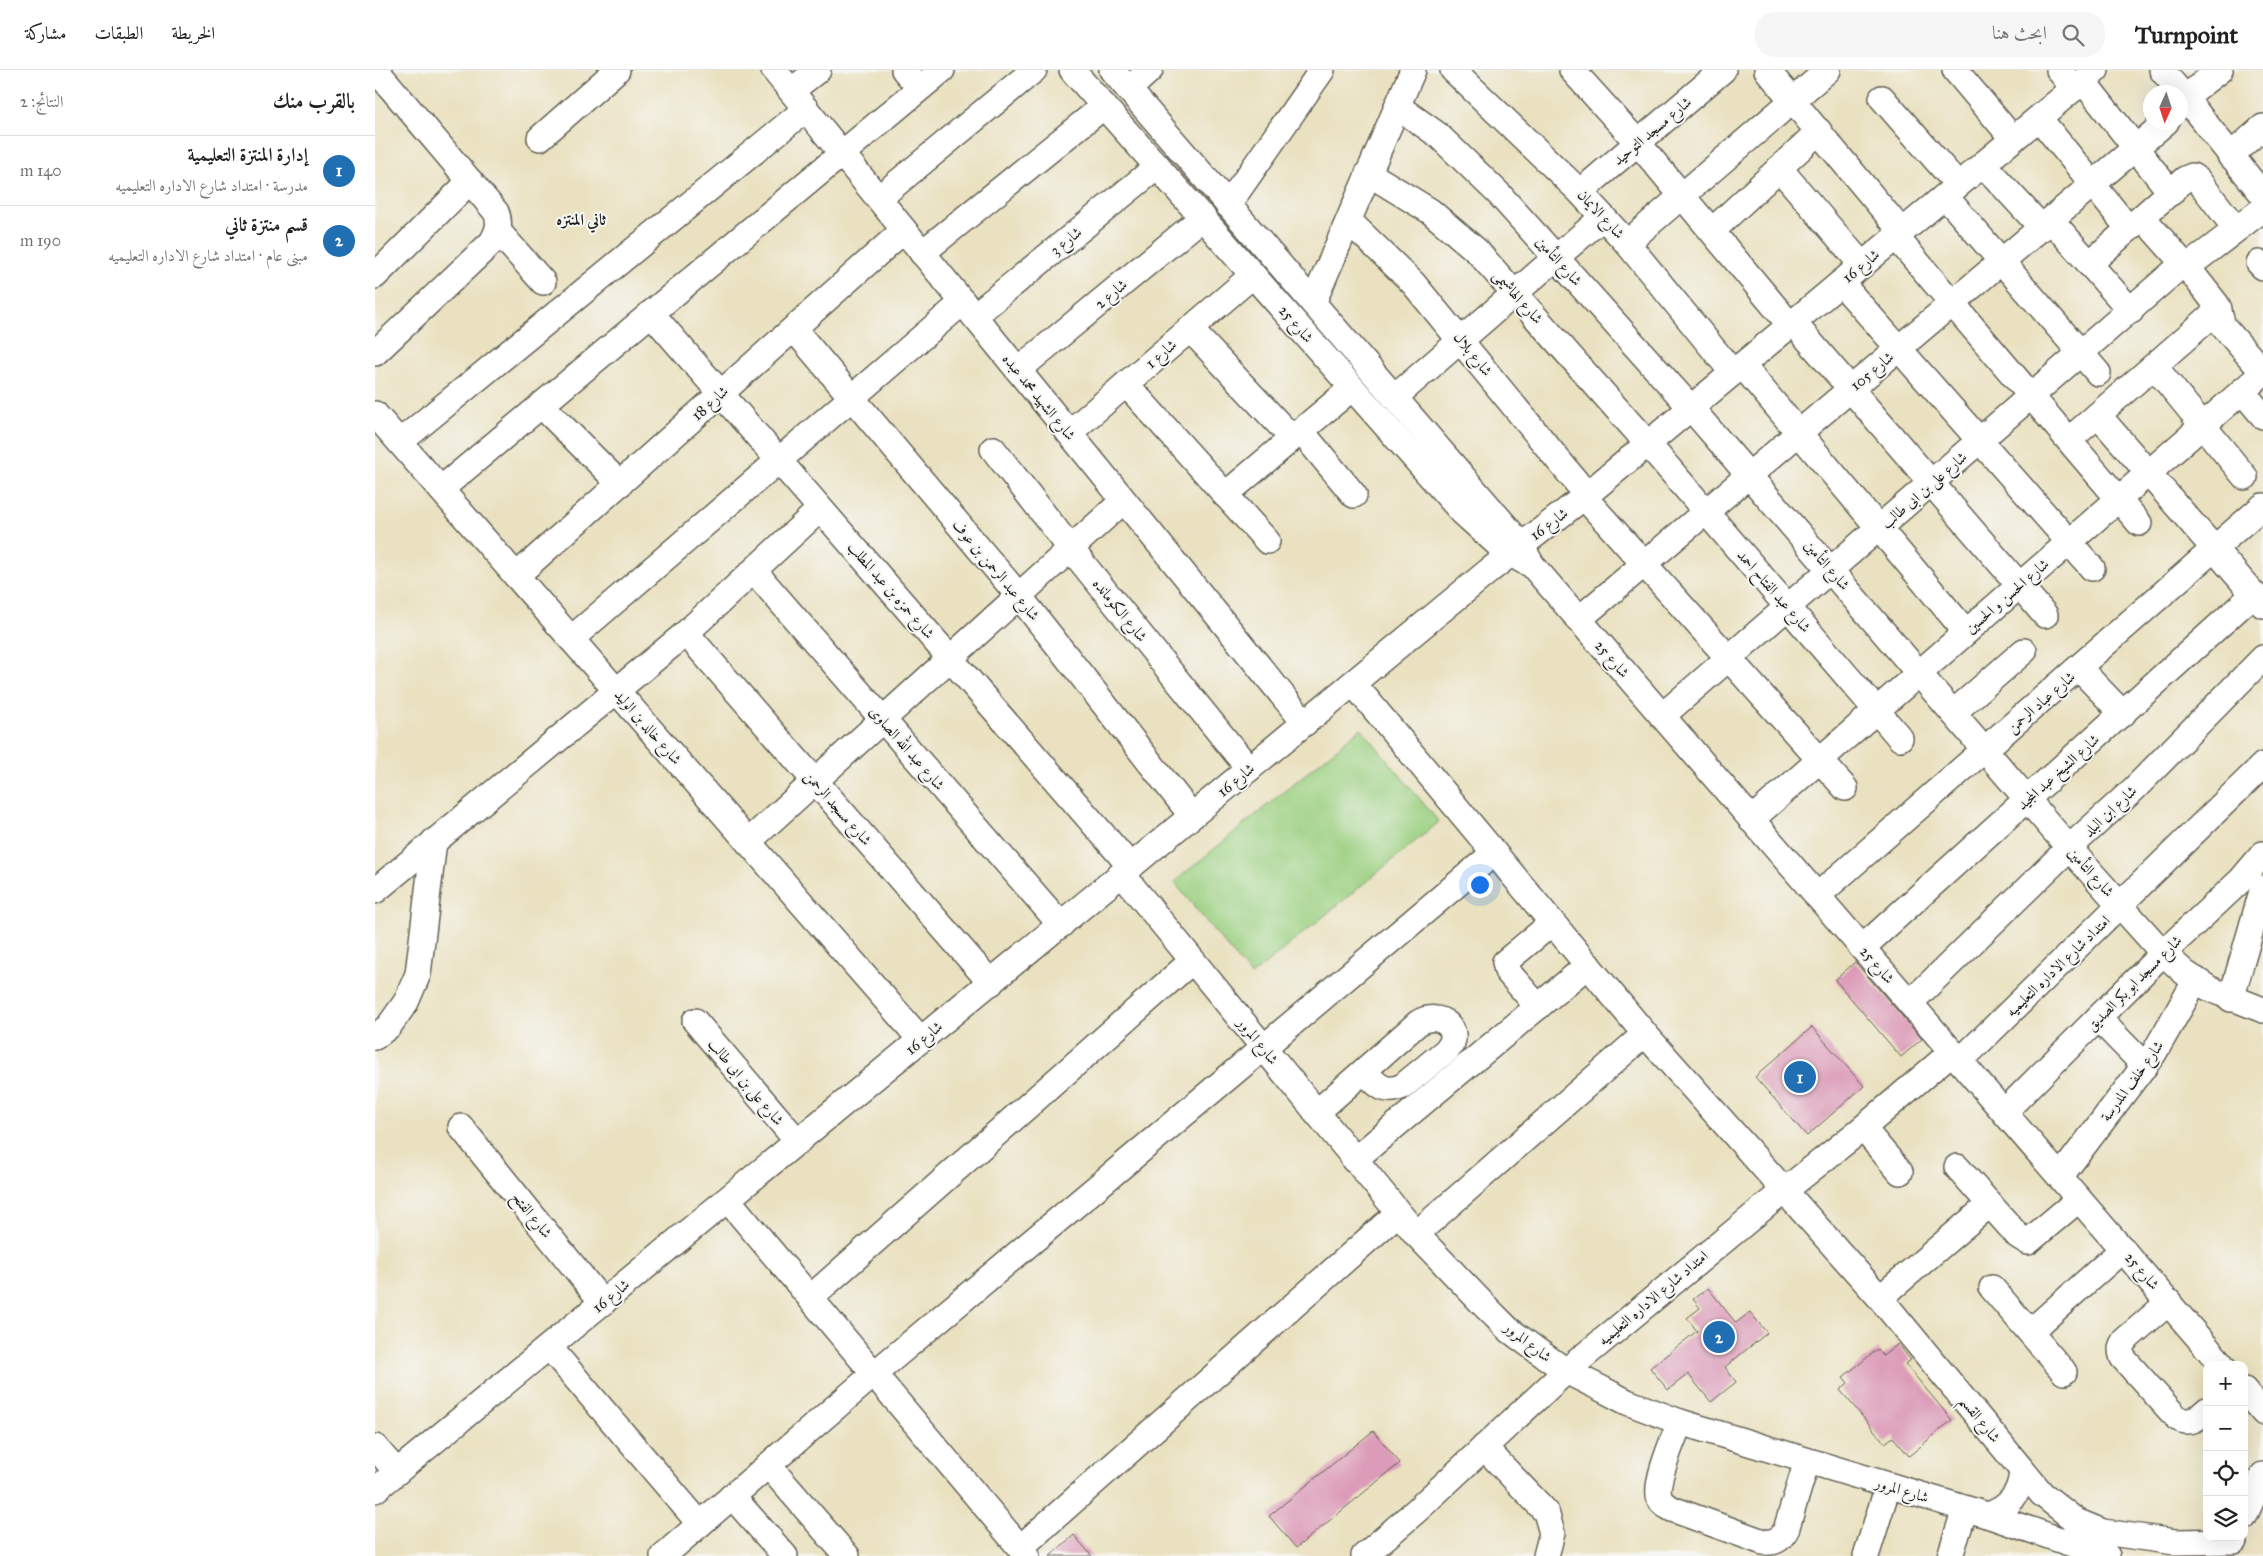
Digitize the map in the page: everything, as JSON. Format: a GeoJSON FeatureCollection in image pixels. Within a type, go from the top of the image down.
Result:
{"type":"FeatureCollection","features":[{"type":"Feature","properties":{"kind":"street"},"geometry":{"type":"LineString","coordinates":[[540,138],[617,70]]}},
{"type":"Feature","properties":{"kind":"street","name":"شارع الشهيد محمد عبده"},"geometry":{"type":"LineString","coordinates":[[774,70],[1305,723]]}},
{"type":"Feature","properties":{"kind":"street"},"geometry":{"type":"LineString","coordinates":[[384,430],[799,100],[818,70]]}},
{"type":"Feature","properties":{"kind":"street"},"geometry":{"type":"LineString","coordinates":[[441,489],[842,154],[912,79],[942,70]]}},
{"type":"Feature","properties":{"kind":"street"},"geometry":{"type":"LineString","coordinates":[[879,198],[1034,70]]}},
{"type":"Feature","properties":{"kind":"street","name":"شارع 25"},"geometry":{"type":"LineString","coordinates":[[1072,70],[1462,512],[1521,555]]}},
{"type":"Feature","properties":{"kind":"street","name":"شارع 25"},"geometry":{"type":"LineString","coordinates":[[1112,70],[1395,398],[1521,555],[2219,1361]]}},
{"type":"Feature","properties":{"kind":"street"},"geometry":{"type":"LineString","coordinates":[[1129,89],[1150,70]]}},
{"type":"Feature","properties":{"kind":"street"},"geometry":{"type":"LineString","coordinates":[[1228,204],[1323,70]]}},
{"type":"Feature","properties":{"kind":"street"},"geometry":{"type":"LineString","coordinates":[[1313,303],[1413,70]]}},
{"type":"Feature","properties":{"kind":"street","name":"شارع الايمان"},"geometry":{"type":"LineString","coordinates":[[1453,70],[1580,192],[1627,243],[1738,369],[1799,433],[1966,632]]}},
{"type":"Feature","properties":{"kind":"street"},"geometry":{"type":"LineString","coordinates":[[1572,70],[1792,324],[1851,389],[2045,615]]}},
{"type":"Feature","properties":{"kind":"street","name":"شارع مسجد التوحيد"},"geometry":{"type":"LineString","coordinates":[[1580,192],[1723,70]]}},
{"type":"Feature","properties":{"kind":"street"},"geometry":{"type":"LineString","coordinates":[[1767,70],[1819,131],[1953,304],[2139,523]]}},
{"type":"Feature","properties":{"kind":"street"},"geometry":{"type":"LineString","coordinates":[[1627,243],[1683,197],[1828,70]]}},
{"type":"Feature","properties":{"kind":"street"},"geometry":{"type":"LineString","coordinates":[[1955,70],[2013,139]]}},
{"type":"Feature","properties":{"kind":"street"},"geometry":{"type":"LineString","coordinates":[[2162,70],[2172,85]]}},
{"type":"Feature","properties":{"kind":"street"},"geometry":{"type":"LineString","coordinates":[[2188,96],[2220,70]]}},
{"type":"Feature","properties":{"kind":"street"},"geometry":{"type":"LineString","coordinates":[[2078,77],[2171,193]]}},
{"type":"Feature","properties":{"kind":"street","name":"شارع 16"},"geometry":{"type":"LineString","coordinates":[[375,1490],[1353,683],[1521,555],[1585,496],[2039,118],[2078,77]]}},
{"type":"Feature","properties":{"kind":"street"},"geometry":{"type":"LineString","coordinates":[[375,353],[492,242],[498,231],[499,220],[496,212],[470,181],[378,80]]}},
{"type":"Feature","properties":{"kind":"street"},"geometry":{"type":"LineString","coordinates":[[1882,98],[2002,262],[2098,373]]}},
{"type":"Feature","properties":{"kind":"street"},"geometry":{"type":"LineString","coordinates":[[922,253],[1104,106]]}},
{"type":"Feature","properties":{"kind":"street","name":"شارع التأمين"},"geometry":{"type":"LineString","coordinates":[[1397,106],[1438,135],[1498,192],[1691,408],[1986,749],[2069,848],[2163,953],[2196,980],[2231,999],[2263,1010]]}},
{"type":"Feature","properties":{"kind":"street"},"geometry":{"type":"LineString","coordinates":[[2188,106],[2263,195]]}},
{"type":"Feature","properties":{"kind":"street"},"geometry":{"type":"LineString","coordinates":[[2039,118],[2093,185],[2136,224],[2184,263],[2219,309],[2223,326],[2263,372]]}},
{"type":"Feature","properties":{"kind":"street"},"geometry":{"type":"LineString","coordinates":[[2230,156],[2263,127]]}},
{"type":"Feature","properties":{"kind":"street","name":"شارع 105"},"geometry":{"type":"LineString","coordinates":[[1579,620],[2157,130]]}},
{"type":"Feature","properties":{"kind":"street"},"geometry":{"type":"LineString","coordinates":[[1712,231],[1819,131]]}},
{"type":"Feature","properties":{"kind":"street"},"geometry":{"type":"LineString","coordinates":[[1983,164],[2089,264],[2131,311]]}},
{"type":"Feature","properties":{"kind":"street","name":"شارع 3"},"geometry":{"type":"LineString","coordinates":[[571,639],[851,399],[1158,166]]}},
{"type":"Feature","properties":{"kind":"street"},"geometry":{"type":"LineString","coordinates":[[1779,168],[1862,266]]}},
{"type":"Feature","properties":{"kind":"street","name":"شارع الهاشيمى"},"geometry":{"type":"LineString","coordinates":[[1369,173],[1430,211],[1477,251],[1648,444]]}},
{"type":"Feature","properties":{"kind":"street"},"geometry":{"type":"LineString","coordinates":[[2089,264],[2188,177],[2195,177],[2236,229]]}},
{"type":"Feature","properties":{"kind":"street"},"geometry":{"type":"LineString","coordinates":[[375,276],[470,181]]}},
{"type":"Feature","properties":{"kind":"street","name":"شارع على بن ابى طالب"},"geometry":{"type":"LineString","coordinates":[[1662,716],[2082,354],[2184,263],[2192,263],[2263,209]]}},
{"type":"Feature","properties":{"kind":"street","name":"شارع 2"},"geometry":{"type":"LineString","coordinates":[[1018,370],[1203,217]]}},
{"type":"Feature","properties":{"kind":"street"},"geometry":{"type":"LineString","coordinates":[[1395,398],[1603,217]]}},
{"type":"Feature","properties":{"kind":"street","name":"شارع بلال"},"geometry":{"type":"LineString","coordinates":[[1349,221],[1413,282],[1462,340],[1585,496],[1845,788]]}},
{"type":"Feature","properties":{"kind":"street","name":"شارع 18"},"geometry":{"type":"LineString","coordinates":[[517,576],[904,230]]}},
{"type":"Feature","properties":{"kind":"street"},"geometry":{"type":"LineString","coordinates":[[498,231],[543,282]]}},
{"type":"Feature","properties":{"kind":"street","name":"شارع 1"},"geometry":{"type":"LineString","coordinates":[[1069,433],[1253,275]]}},
{"type":"Feature","properties":{"kind":"street"},"geometry":{"type":"LineString","coordinates":[[1841,283],[2093,568]]}},
{"type":"Feature","properties":{"kind":"street"},"geometry":{"type":"LineString","coordinates":[[2069,440],[2155,367],[2219,309]]}},
{"type":"Feature","properties":{"kind":"street","name":"شارع حمزه بن عبد المطلب"},"geometry":{"type":"LineString","coordinates":[[651,313],[951,658],[1126,871]]}},
{"type":"Feature","properties":{"kind":"street","name":"شارع عبد الرحمن بن عوف"},"geometry":{"type":"LineString","coordinates":[[794,329],[851,399],[1019,596],[1192,816]]}},
{"type":"Feature","properties":{"kind":"street"},"geometry":{"type":"LineString","coordinates":[[1191,329],[1297,434],[1354,494]]}},
{"type":"Feature","properties":{"kind":"street"},"geometry":{"type":"LineString","coordinates":[[2155,367],[2245,477]]}},
{"type":"Feature","properties":{"kind":"street","name":"شارع الحسن و الحسين"},"geometry":{"type":"LineString","coordinates":[[1751,820],[2263,372]]}},
{"type":"Feature","properties":{"kind":"street"},"geometry":{"type":"LineString","coordinates":[[1127,384],[1267,541]]}},
{"type":"Feature","properties":{"kind":"street"},"geometry":{"type":"LineString","coordinates":[[1225,495],[1352,388]]}},
{"type":"Feature","properties":{"kind":"street"},"geometry":{"type":"LineString","coordinates":[[2242,391],[2263,416]]}},
{"type":"Feature","properties":{"kind":"street"},"geometry":{"type":"LineString","coordinates":[[541,405],[619,484]]}},
{"type":"Feature","properties":{"kind":"street"},"geometry":{"type":"LineString","coordinates":[[2099,415],[2214,549],[2260,599]]}},
{"type":"Feature","properties":{"kind":"street","name":"شارع خالد بن الوليد"},"geometry":{"type":"LineString","coordinates":[[384,430],[441,489],[921,1040]]}},
{"type":"Feature","properties":{"kind":"street","name":"شارع عبد الفتاح احمد"},"geometry":{"type":"LineString","coordinates":[[1648,444],[1900,738]]}},
{"type":"Feature","properties":{"kind":"street","name":"شارع الكومانده"},"geometry":{"type":"LineString","coordinates":[[993,449],[1071,549],[1249,769]]}},
{"type":"Feature","properties":{"kind":"street"},"geometry":{"type":"LineString","coordinates":[[748,842],[1123,501]]}},
{"type":"Feature","properties":{"kind":"street","name":"شارع عباد الرحمن"},"geometry":{"type":"LineString","coordinates":[[1817,896],[2263,506]]}},
{"type":"Feature","properties":{"kind":"street"},"geometry":{"type":"LineString","coordinates":[[375,891],[686,633],[820,509]]}},
{"type":"Feature","properties":{"kind":"street","name":"شارع عبد الله الصاوى"},"geometry":{"type":"LineString","coordinates":[[754,571],[1061,924]]}},
{"type":"Feature","properties":{"kind":"street","name":"شارع الشيخ عبد المجيد"},"geometry":{"type":"LineString","coordinates":[[1862,948],[2123,714],[2260,599]]}},
{"type":"Feature","properties":{"kind":"street","name":"شارع مسجد الرحمن"},"geometry":{"type":"LineString","coordinates":[[686,633],[991,983]]}},
{"type":"Feature","properties":{"kind":"street"},"geometry":{"type":"LineString","coordinates":[[1954,712],[2024,650]]}},
{"type":"Feature","properties":{"kind":"street","name":"شارع ابن البلد"},"geometry":{"type":"LineString","coordinates":[[1910,1004],[2069,848],[2134,789],[2263,658]]}},
{"type":"Feature","properties":{"kind":"street"},"geometry":{"type":"LineString","coordinates":[[2079,668],[2123,714]]}},
{"type":"Feature","properties":{"kind":"street","name":"شارع القسم"},"geometry":{"type":"LineString","coordinates":[[1353,683],[1645,1034],[1880,1298],[2042,1494],[2063,1513],[2103,1532],[2175,1542],[2233,1545]]}},
{"type":"Feature","properties":{"kind":"street","name":"امتداد شارع الاداره التعليميه"},"geometry":{"type":"LineString","coordinates":[[1364,1556],[1417,1510],[1566,1370],[1785,1190],[1956,1056],[2120,905],[2263,765]]}},
{"type":"Feature","properties":{"kind":"street"},"geometry":{"type":"LineString","coordinates":[[375,1037],[389,1026],[406,1002],[418,974],[434,841]]}},
{"type":"Feature","properties":{"kind":"street"},"geometry":{"type":"LineString","coordinates":[[663,1556],[873,1374],[1494,852]]}},
{"type":"Feature","properties":{"kind":"street","name":"شارع مسجد ابو بكر الصديق"},"geometry":{"type":"LineString","coordinates":[[2004,1112],[2163,953],[2240,881],[2263,854]]}},
{"type":"Feature","properties":{"kind":"street","name":"شارع المرور"},"geometry":{"type":"LineString","coordinates":[[1126,871],[1192,960],[1416,1234],[1508,1329],[1566,1370],[1627,1402],[1680,1422],[1976,1512],[2097,1554]]}},
{"type":"Feature","properties":{"kind":"street"},"geometry":{"type":"LineString","coordinates":[[2231,999],[2263,888]]}},
{"type":"Feature","properties":{"kind":"street"},"geometry":{"type":"LineString","coordinates":[[1538,1007],[1507,971],[1505,962],[1553,923]]}},
{"type":"Feature","properties":{"kind":"street"},"geometry":{"type":"LineString","coordinates":[[810,1298],[1192,960]]}},
{"type":"Feature","properties":{"kind":"street"},"geometry":{"type":"LineString","coordinates":[[1354,1160],[1588,965]]}},
{"type":"Feature","properties":{"kind":"street","name":"شارع خلف المدرسة"},"geometry":{"type":"LineString","coordinates":[[2060,1177],[2154,1053],[2196,980]]}},
{"type":"Feature","properties":{"kind":"street"},"geometry":{"type":"LineString","coordinates":[[2098,1018],[2145,1066]]}},
{"type":"Feature","properties":{"kind":"street","name":"شارع على بن ابى طالب"},"geometry":{"type":"LineString","coordinates":[[695,1021],[798,1142]]}},
{"type":"Feature","properties":{"kind":"street"},"geometry":{"type":"LineString","coordinates":[[1416,1234],[1645,1034]]}},
{"type":"Feature","properties":{"kind":"street"},"geometry":{"type":"LineString","coordinates":[[1316,1113],[1364,1071]]}},
{"type":"Feature","properties":{"kind":"street","name":"شارع الفتح"},"geometry":{"type":"LineString","coordinates":[[461,1127],[603,1303]]}},
{"type":"Feature","properties":{"kind":"street"},"geometry":{"type":"LineString","coordinates":[[1863,1128],[1900,1172]]}},
{"type":"Feature","properties":{"kind":"street"},"geometry":{"type":"LineString","coordinates":[[1957,1167],[2018,1236],[2028,1242],[2079,1198]]}},
{"type":"Feature","properties":{"kind":"street"},"geometry":{"type":"LineString","coordinates":[[727,1200],[1023,1552],[1398,1213]]}},
{"type":"Feature","properties":{"kind":"street"},"geometry":{"type":"LineString","coordinates":[[1880,1298],[1990,1204]]}},
{"type":"Feature","properties":{"kind":"street"},"geometry":{"type":"LineString","coordinates":[[2030,1332],[2123,1249]]}},
{"type":"Feature","properties":{"kind":"street"},"geometry":{"type":"LineString","coordinates":[[1992,1288],[2064,1372]]}},
{"type":"Feature","properties":{"kind":"street"},"geometry":{"type":"LineString","coordinates":[[2169,1302],[2125,1340],[2121,1345],[2121,1352],[2123,1358],[2177,1418],[2189,1422],[2203,1413]]}},
{"type":"Feature","properties":{"kind":"street"},"geometry":{"type":"LineString","coordinates":[[549,1348],[700,1524]]}},
{"type":"Feature","properties":{"kind":"street"},"geometry":{"type":"LineString","coordinates":[[2248,1395],[2263,1412]]}},
{"type":"Feature","properties":{"kind":"street"},"geometry":{"type":"LineString","coordinates":[[1680,1422],[1658,1487],[1659,1498],[1664,1505],[1672,1509],[1763,1542],[1772,1543],[1780,1539],[1786,1530],[1807,1461]]}},
{"type":"Feature","properties":{"kind":"street"},"geometry":{"type":"LineString","coordinates":[[375,1447],[397,1472]]}},
{"type":"Feature","properties":{"kind":"street"},"geometry":{"type":"LineString","coordinates":[[1484,1448],[1546,1512],[1551,1533],[1546,1556]]}},
{"type":"Feature","properties":{"kind":"street"},"geometry":{"type":"LineString","coordinates":[[769,1465],[847,1556]]}},
{"type":"Feature","properties":{"kind":"street"},"geometry":{"type":"LineString","coordinates":[[1950,1556],[1976,1512],[2006,1507],[2013,1499],[2018,1490],[2022,1470]]}},
{"type":"Feature","properties":{"kind":"street"},"geometry":{"type":"LineString","coordinates":[[2248,1508],[2263,1475]]}},
{"type":"Feature","properties":{"kind":"street"},"geometry":{"type":"LineString","coordinates":[[1866,1556],[1888,1486]]}},
{"type":"Feature","properties":{"kind":"street"},"geometry":{"type":"LineString","coordinates":[[733,1496],[785,1556]]}},
{"type":"Feature","properties":{"kind":"green space"},"geometry":{"type":"Polygon","coordinates":[[[1361,728],[1439,822],[1251,976],[1174,882],[1361,728]]]}},
{"type":"Feature","properties":{"kind":"building"},"geometry":{"type":"Polygon","coordinates":[[[1855,962],[1922,1039],[1901,1057],[1835,980],[1855,962]]]}},
{"type":"Feature","properties":{"kind":"building"},"geometry":{"type":"Polygon","coordinates":[[[1812,1027],[1864,1086],[1807,1136],[1755,1077],[1812,1027]]]}},
{"type":"Feature","properties":{"kind":"building"},"geometry":{"type":"Polygon","coordinates":[[[1708,1288],[1736,1323],[1750,1312],[1767,1333],[1725,1367],[1736,1382],[1711,1402],[1688,1374],[1668,1390],[1650,1368],[1697,1331],[1687,1318],[1700,1308],[1693,1299],[1708,1288]]]}},
{"type":"Feature","properties":{"kind":"building"},"geometry":{"type":"Polygon","coordinates":[[[1898,1344],[1911,1360],[1905,1364],[1952,1420],[1909,1456],[1893,1437],[1885,1443],[1840,1390],[1848,1383],[1843,1377],[1878,1349],[1883,1356],[1898,1344]]]}},
{"type":"Feature","properties":{"kind":"building"},"geometry":{"type":"Polygon","coordinates":[[[1373,1431],[1400,1463],[1296,1548],[1269,1516],[1373,1431]]]}},
{"type":"Feature","properties":{"kind":"building"},"geometry":{"type":"Polygon","coordinates":[[[1074,1535],[1092,1556],[1050,1556],[1074,1535]]]}},
{"type":"Feature","properties":{"kind":"place","name":"إدارة المنتزة التعليمية"},"geometry":{"type":"Point","coordinates":[1800,1077]}},
{"type":"Feature","properties":{"kind":"place","name":"قسم منتزة ثاني"},"geometry":{"type":"Point","coordinates":[1719,1337]}},
{"type":"Feature","properties":{"kind":"district","name":"ثاني المنتزه"},"geometry":{"type":"Point","coordinates":[581,219]}}]}
